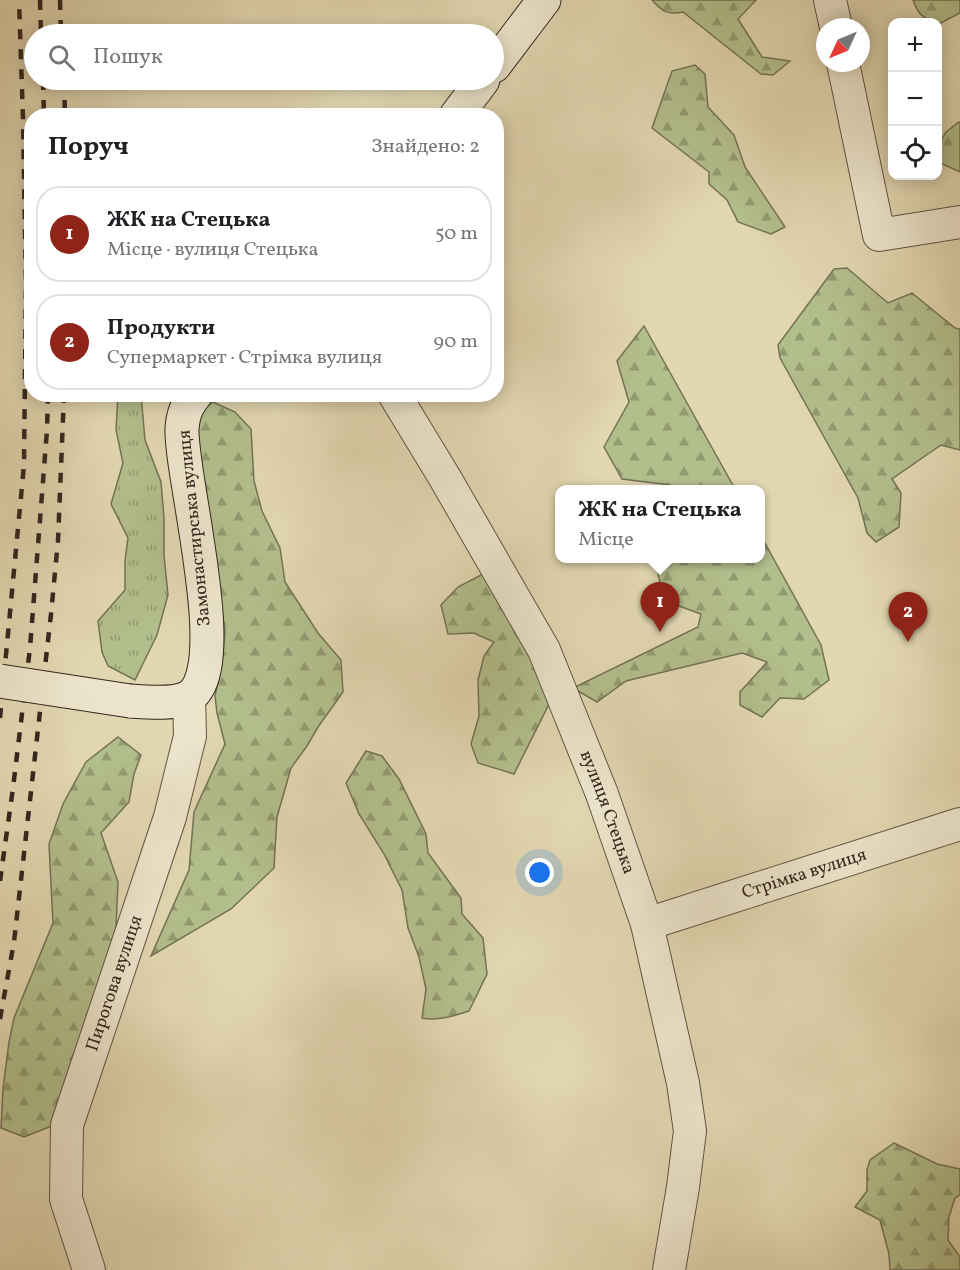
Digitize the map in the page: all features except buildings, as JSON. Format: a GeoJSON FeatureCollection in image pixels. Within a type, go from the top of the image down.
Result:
{"type":"FeatureCollection","features":[{"type":"Feature","properties":{"kind":"main road"},"geometry":{"type":"LineString","coordinates":[[504,53],[544,0]]}},
{"type":"Feature","properties":{"kind":"main road"},"geometry":{"type":"LineString","coordinates":[[462,108],[476,90]]}},
{"type":"Feature","properties":{"kind":"main road","name":"Замонастирська вулиця"},"geometry":{"type":"LineString","coordinates":[[189,697],[199,686],[203,674],[206,647],[199,547],[182,427],[190,402]]}},
{"type":"Feature","properties":{"kind":"main road"},"geometry":{"type":"LineString","coordinates":[[0,681],[130,701],[163,702],[189,697]]}},
{"type":"Feature","properties":{"kind":"street"},"geometry":{"type":"LineString","coordinates":[[830,0],[834,18]]}},
{"type":"Feature","properties":{"kind":"street"},"geometry":{"type":"LineString","coordinates":[[845,72],[879,235],[960,222]]}},
{"type":"Feature","properties":{"kind":"street","name":"вулиця Стецька"},"geometry":{"type":"LineString","coordinates":[[399,402],[544,650],[602,794],[647,924],[683,1083],[690,1131],[669,1270]]}},
{"type":"Feature","properties":{"kind":"street","name":"Пирогова вулиця"},"geometry":{"type":"LineString","coordinates":[[89,1270],[66,1199],[67,1125],[170,817],[190,736],[189,697]]}},
{"type":"Feature","properties":{"kind":"street","name":"Стрімка вулиця"},"geometry":{"type":"LineString","coordinates":[[647,924],[960,824]]}},
{"type":"Feature","properties":{"kind":"green space"},"geometry":{"type":"Polygon","coordinates":[[[652,0],[756,0],[738,19],[762,57],[790,61],[773,75],[761,74],[683,12],[666,12],[652,0]]]}},
{"type":"Feature","properties":{"kind":"green space"},"geometry":{"type":"Polygon","coordinates":[[[913,0],[960,0],[960,13],[942,22],[942,18],[926,18],[918,10],[913,0]]]}},
{"type":"Feature","properties":{"kind":"green space"},"geometry":{"type":"Polygon","coordinates":[[[695,65],[705,74],[708,107],[734,135],[745,167],[785,227],[771,234],[738,222],[727,200],[709,184],[709,172],[652,128],[672,71],[695,65]]]}},
{"type":"Feature","properties":{"kind":"green space"},"geometry":{"type":"Polygon","coordinates":[[[960,123],[960,172],[942,164],[942,139],[946,132],[960,123]]]}},
{"type":"Feature","properties":{"kind":"green space"},"geometry":{"type":"Polygon","coordinates":[[[847,268],[888,303],[912,293],[955,328],[960,329],[960,450],[941,445],[892,479],[901,493],[899,527],[876,542],[867,533],[858,498],[780,358],[778,345],[834,269],[847,268]]]}},
{"type":"Feature","properties":{"kind":"green space"},"geometry":{"type":"Polygon","coordinates":[[[644,326],[733,485],[670,485],[622,479],[604,447],[629,402],[617,361],[644,326]]]}},
{"type":"Feature","properties":{"kind":"green space"},"geometry":{"type":"Polygon","coordinates":[[[118,402],[142,402],[145,440],[161,482],[164,518],[164,555],[168,595],[157,635],[135,680],[108,666],[102,652],[98,621],[125,590],[128,538],[111,504],[123,463],[116,430],[118,402]]]}},
{"type":"Feature","properties":{"kind":"green space"},"geometry":{"type":"Polygon","coordinates":[[[213,402],[235,412],[251,429],[254,481],[262,511],[280,548],[285,582],[318,633],[341,660],[343,692],[291,768],[277,817],[274,868],[231,909],[151,956],[189,870],[194,812],[225,744],[215,696],[222,664],[225,631],[191,418],[213,402]]]}},
{"type":"Feature","properties":{"kind":"green space"},"geometry":{"type":"Polygon","coordinates":[[[765,543],[821,645],[829,680],[804,699],[780,698],[762,717],[740,705],[740,692],[767,662],[742,653],[626,681],[597,702],[573,688],[698,627],[701,614],[665,601],[658,575],[660,563],[765,563],[765,543]]]}},
{"type":"Feature","properties":{"kind":"green space"},"geometry":{"type":"Polygon","coordinates":[[[483,574],[510,604],[514,632],[531,655],[552,698],[514,774],[478,763],[471,744],[479,716],[478,680],[484,656],[494,642],[474,633],[448,634],[441,605],[458,587],[483,574]]]}},
{"type":"Feature","properties":{"kind":"green space"},"geometry":{"type":"Polygon","coordinates":[[[118,737],[141,755],[134,774],[129,802],[101,833],[118,882],[116,928],[52,1126],[24,1137],[1,1128],[3,1089],[14,1018],[53,923],[49,844],[63,804],[86,762],[118,737]]]}},
{"type":"Feature","properties":{"kind":"green space"},"geometry":{"type":"Polygon","coordinates":[[[366,751],[382,756],[399,779],[426,834],[428,853],[461,898],[462,914],[483,938],[487,974],[469,1011],[440,1018],[422,1018],[426,989],[419,957],[408,928],[402,890],[384,854],[359,814],[346,783],[366,751]]]}},
{"type":"Feature","properties":{"kind":"green space"},"geometry":{"type":"Polygon","coordinates":[[[894,1143],[937,1164],[960,1169],[960,1195],[955,1198],[949,1217],[948,1240],[960,1257],[960,1270],[890,1270],[889,1254],[880,1220],[855,1207],[867,1191],[867,1170],[870,1160],[894,1143]]]}},
{"type":"Feature","properties":{"kind":"railway"},"geometry":{"type":"LineString","coordinates":[[19,0],[24,174]]}},
{"type":"Feature","properties":{"kind":"railway"},"geometry":{"type":"LineString","coordinates":[[40,0],[41,24]]}},
{"type":"Feature","properties":{"kind":"railway"},"geometry":{"type":"LineString","coordinates":[[60,0],[61,24]]}},
{"type":"Feature","properties":{"kind":"railway"},"geometry":{"type":"LineString","coordinates":[[43,90],[44,108]]}},
{"type":"Feature","properties":{"kind":"railway"},"geometry":{"type":"LineString","coordinates":[[64,90],[65,108]]}},
{"type":"Feature","properties":{"kind":"railway"},"geometry":{"type":"LineString","coordinates":[[0,718],[24,465],[25,402]]}},
{"type":"Feature","properties":{"kind":"railway"},"geometry":{"type":"LineString","coordinates":[[0,881],[30,648],[48,402]]}},
{"type":"Feature","properties":{"kind":"railway"},"geometry":{"type":"LineString","coordinates":[[0,1019],[14,942],[51,614],[58,541],[64,402]]}},
{"type":"Feature","properties":{"kind":"place","name":"ЖК на Стецька"},"geometry":{"type":"Point","coordinates":[660,632]}},
{"type":"Feature","properties":{"kind":"place","name":"Продукти"},"geometry":{"type":"Point","coordinates":[908,642]}}]}
